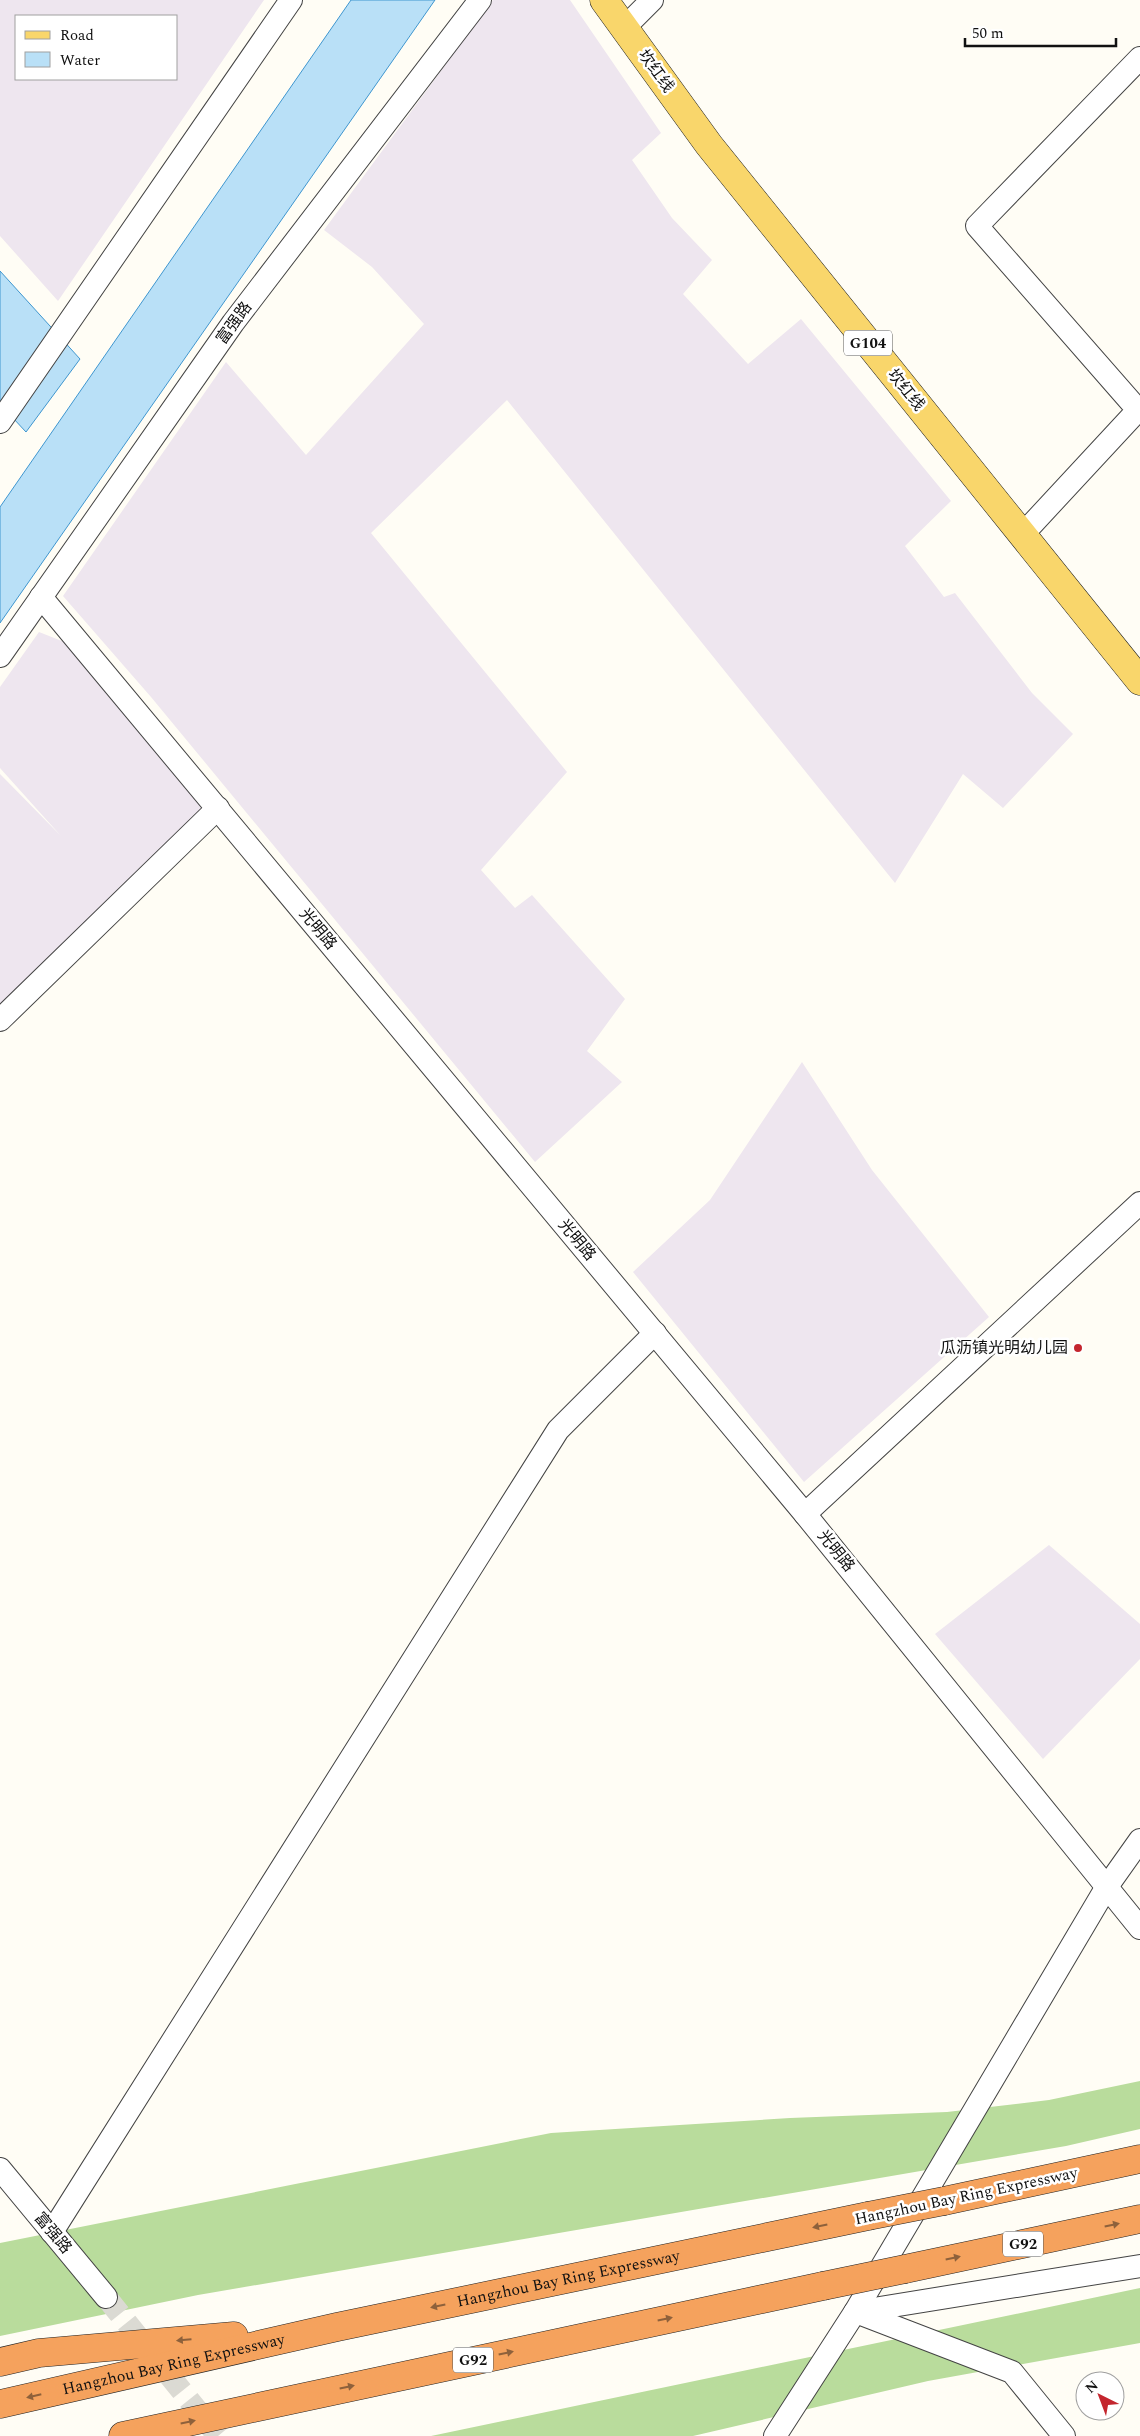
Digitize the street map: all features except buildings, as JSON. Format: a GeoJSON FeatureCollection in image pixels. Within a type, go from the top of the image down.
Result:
{"type":"FeatureCollection","features":[{"type":"Feature","properties":{"kind":"highway","name":"Hangzhou Bay Ring Expressway"},"geometry":{"type":"LineString","coordinates":[[0,2404],[337,2327],[1140,2159]]}},
{"type":"Feature","properties":{"kind":"highway","name":"G92"},"geometry":{"type":"LineString","coordinates":[[123,2436],[1140,2219]]}},
{"type":"Feature","properties":{"kind":"highway"},"geometry":{"type":"LineString","coordinates":[[0,2362],[38,2353],[337,2327]]}},
{"type":"Feature","properties":{"kind":"main road","name":"坎红线"},"geometry":{"type":"LineString","coordinates":[[605,1],[710,145],[1140,681]]}},
{"type":"Feature","properties":{"kind":"street"},"geometry":{"type":"LineString","coordinates":[[2,417],[291,0]]}},
{"type":"Feature","properties":{"kind":"street","name":"富强路"},"geometry":{"type":"LineString","coordinates":[[0,656],[8,626],[41,597],[233,322],[480,0]]}},
{"type":"Feature","properties":{"kind":"street"},"geometry":{"type":"LineString","coordinates":[[624,28],[652,0]]}},
{"type":"Feature","properties":{"kind":"street"},"geometry":{"type":"LineString","coordinates":[[1022,535],[1139,409],[977,226],[1140,58]]}},
{"type":"Feature","properties":{"kind":"street","name":"光明路"},"geometry":{"type":"LineString","coordinates":[[41,597],[805,1514],[1140,1928]]}},
{"type":"Feature","properties":{"kind":"street"},"geometry":{"type":"LineString","coordinates":[[0,1020],[218,808]]}},
{"type":"Feature","properties":{"kind":"street"},"geometry":{"type":"LineString","coordinates":[[805,1514],[1140,1203]]}},
{"type":"Feature","properties":{"kind":"street"},"geometry":{"type":"LineString","coordinates":[[52,2232],[558,1430],[655,1333]]}},
{"type":"Feature","properties":{"kind":"street"},"geometry":{"type":"LineString","coordinates":[[775,2436],[856,2312],[1106,1888],[1140,1840]]}},
{"type":"Feature","properties":{"kind":"street","name":"富强路"},"geometry":{"type":"LineString","coordinates":[[0,2169],[106,2298]]}},
{"type":"Feature","properties":{"kind":"street"},"geometry":{"type":"LineString","coordinates":[[856,2312],[1140,2266]]}},
{"type":"Feature","properties":{"kind":"street"},"geometry":{"type":"LineString","coordinates":[[856,2312],[1012,2372],[1064,2436]]}},
{"type":"Feature","properties":{"kind":"shaded area"},"geometry":{"type":"Polygon","coordinates":[[[0,0],[264,0],[58,301],[0,236],[0,0]]]}},
{"type":"Feature","properties":{"kind":"shaded area"},"geometry":{"type":"Polygon","coordinates":[[[493,0],[570,0],[661,133],[632,160],[672,218],[712,260],[683,294],[748,364],[801,319],[951,501],[905,546],[944,597],[955,593],[1032,693],[1073,734],[1003,808],[963,774],[895,883],[507,400],[371,533],[567,772],[481,870],[515,908],[532,895],[625,999],[587,1051],[622,1082],[535,1162],[151,697],[63,596],[226,362],[306,455],[424,324],[372,267],[324,230],[493,0]]]}},
{"type":"Feature","properties":{"kind":"shaded area"},"geometry":{"type":"Polygon","coordinates":[[[39,632],[87,651],[218,808],[0,1018],[0,774],[61,836],[0,768],[0,687],[39,632]]]}},
{"type":"Feature","properties":{"kind":"shaded area"},"geometry":{"type":"Polygon","coordinates":[[[802,1062],[872,1170],[989,1317],[804,1482],[633,1272],[710,1200],[802,1062]]]}},
{"type":"Feature","properties":{"kind":"shaded area"},"geometry":{"type":"Polygon","coordinates":[[[1049,1545],[1140,1624],[1140,1659],[1043,1759],[935,1634],[1049,1545]]]}},
{"type":"Feature","properties":{"kind":"green space"},"geometry":{"type":"Polygon","coordinates":[[[1140,2081],[1140,2129],[1066,2146],[198,2295],[0,2336],[0,2243],[551,2133],[790,2118],[947,2112],[1049,2100],[1140,2081]]]}},
{"type":"Feature","properties":{"kind":"green space"},"geometry":{"type":"Polygon","coordinates":[[[1140,2288],[1140,2343],[928,2381],[693,2436],[431,2436],[1140,2288]]]}},
{"type":"Feature","properties":{"kind":"water"},"geometry":{"type":"Polygon","coordinates":[[[351,0],[435,0],[0,623],[0,507],[351,0]]]}},
{"type":"Feature","properties":{"kind":"water"},"geometry":{"type":"Polygon","coordinates":[[[0,271],[80,359],[26,432],[0,404],[0,271]]]}},
{"type":"Feature","properties":{"kind":"tunnel"},"geometry":{"type":"LineString","coordinates":[[106,2297],[218,2436]]}},
{"type":"Feature","properties":{"kind":"place","name":"瓜沥镇光明幼儿园"},"geometry":{"type":"Point","coordinates":[1078,1348]}}]}
